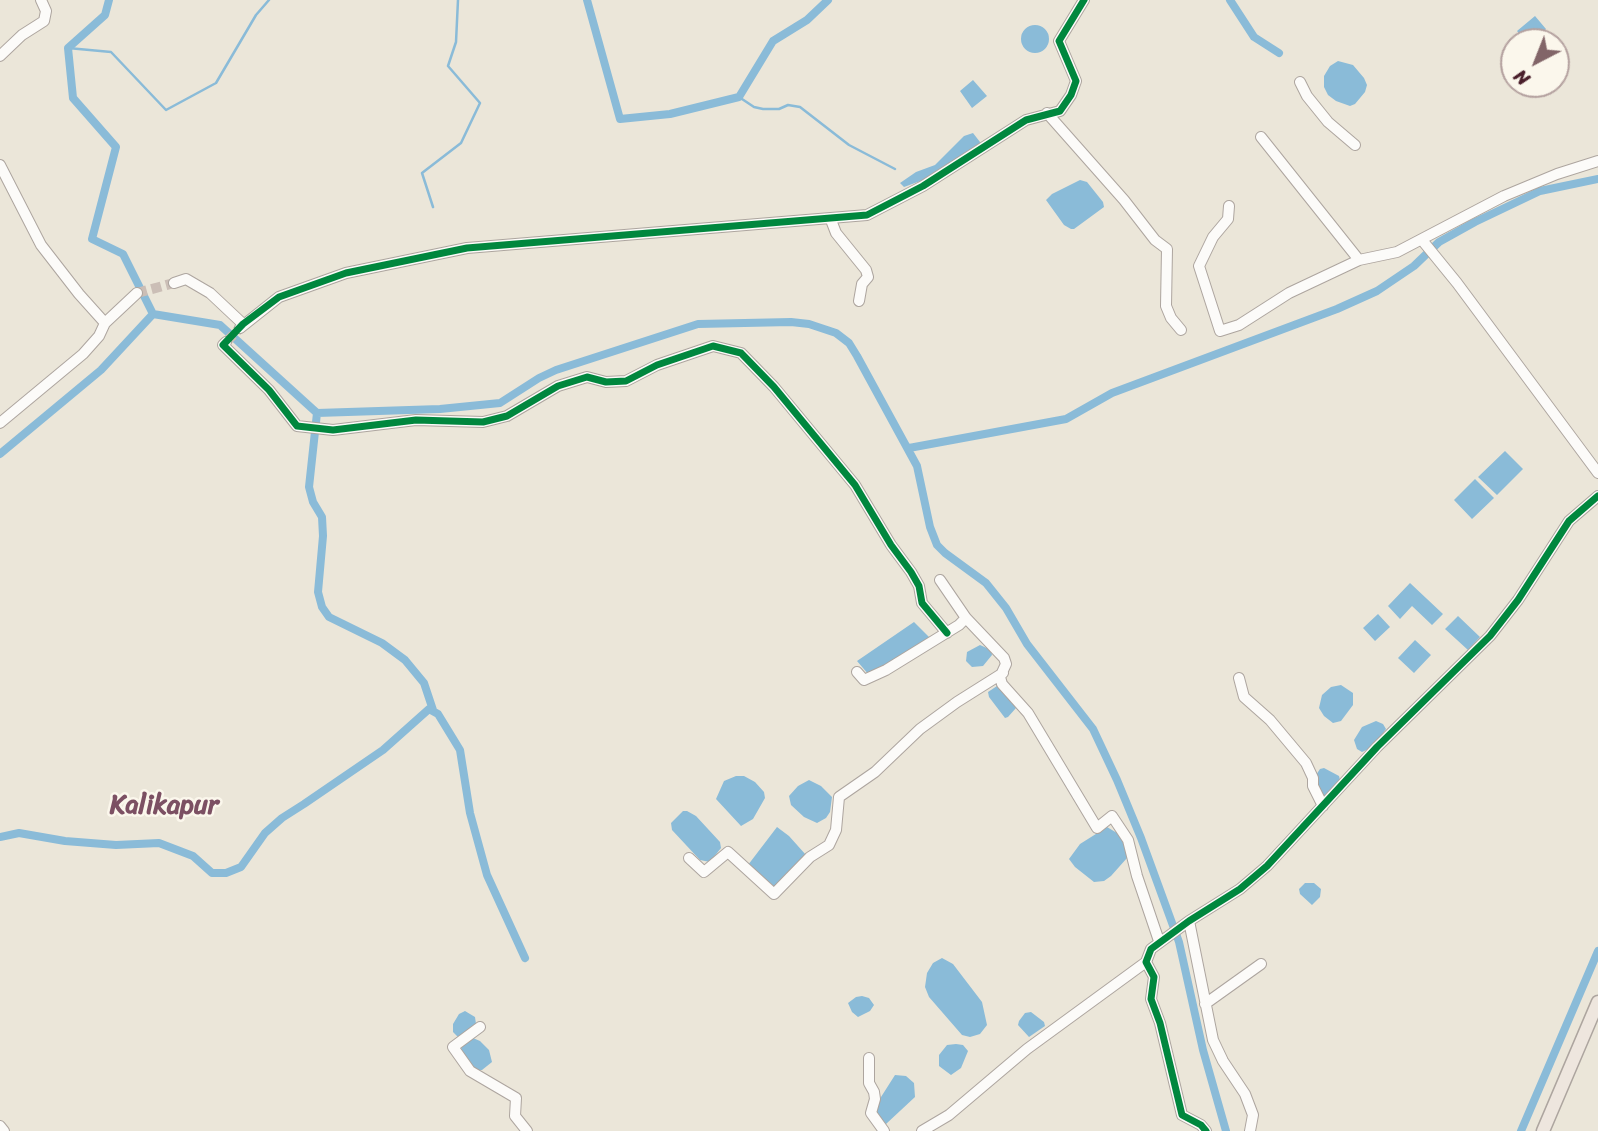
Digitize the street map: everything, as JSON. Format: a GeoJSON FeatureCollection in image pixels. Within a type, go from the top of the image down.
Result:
{"type":"FeatureCollection","features":[{"type":"Feature","properties":{"kind":"main road"},"geometry":{"type":"LineString","coordinates":[[1543,1131],[1598,1002]]}},
{"type":"Feature","properties":{"kind":"street"},"geometry":{"type":"LineString","coordinates":[[0,56],[22,35],[44,21],[46,11],[41,0]]}},
{"type":"Feature","properties":{"kind":"street"},"geometry":{"type":"LineString","coordinates":[[174,283],[186,279],[210,293],[242,326],[278,298],[346,273],[467,248],[867,215],[923,186],[1026,120],[1060,111],[1071,95],[1076,81],[1059,40],[1084,0]]}},
{"type":"Feature","properties":{"kind":"street"},"geometry":{"type":"LineString","coordinates":[[1300,82],[1307,96],[1328,122],[1355,145]]}},
{"type":"Feature","properties":{"kind":"street"},"geometry":{"type":"LineString","coordinates":[[1047,113],[1124,200],[1155,240],[1167,249],[1166,306],[1171,318],[1181,330]]}},
{"type":"Feature","properties":{"kind":"street"},"geometry":{"type":"LineString","coordinates":[[1261,137],[1359,260]]}},
{"type":"Feature","properties":{"kind":"street"},"geometry":{"type":"LineString","coordinates":[[1229,206],[1228,219],[1213,237],[1199,266],[1220,331],[1239,325],[1289,293],[1359,260],[1397,252],[1504,196],[1557,174],[1598,161]]}},
{"type":"Feature","properties":{"kind":"street"},"geometry":{"type":"LineString","coordinates":[[0,165],[41,245],[79,294],[106,323]]}},
{"type":"Feature","properties":{"kind":"street"},"geometry":{"type":"LineString","coordinates":[[831,220],[836,233],[866,270],[868,278],[862,284],[859,301]]}},
{"type":"Feature","properties":{"kind":"street"},"geometry":{"type":"LineString","coordinates":[[1422,240],[1598,472]]}},
{"type":"Feature","properties":{"kind":"street"},"geometry":{"type":"LineString","coordinates":[[0,423],[83,354],[99,336],[106,323],[137,293]]}},
{"type":"Feature","properties":{"kind":"street"},"geometry":{"type":"LineString","coordinates":[[226,342],[223,345],[254,374],[297,426],[333,430],[416,420],[483,422],[507,416],[558,386],[587,377],[606,382],[626,381],[657,365],[713,346],[741,353],[800,416],[855,485],[919,586],[922,603],[947,633]]}},
{"type":"Feature","properties":{"kind":"street"},"geometry":{"type":"LineString","coordinates":[[922,1131],[949,1115],[1027,1049],[1146,962],[1151,949],[1160,941],[1240,889],[1267,866],[1377,747],[1490,635],[1518,600],[1569,521],[1598,496]]}},
{"type":"Feature","properties":{"kind":"street"},"geometry":{"type":"LineString","coordinates":[[940,580],[966,618],[1004,658],[1006,664],[1002,684],[1028,713],[1097,828],[1112,816],[1128,840],[1137,876],[1160,941]]}},
{"type":"Feature","properties":{"kind":"street"},"geometry":{"type":"LineString","coordinates":[[857,672],[864,680],[886,670],[947,633],[966,618]]}},
{"type":"Feature","properties":{"kind":"street"},"geometry":{"type":"LineString","coordinates":[[689,858],[704,872],[728,852],[774,894],[810,857],[829,845],[836,830],[839,797],[875,772],[920,729],[1003,673]]}},
{"type":"Feature","properties":{"kind":"street"},"geometry":{"type":"LineString","coordinates":[[1239,678],[1244,697],[1270,720],[1306,763],[1323,806]]}},
{"type":"Feature","properties":{"kind":"street"},"geometry":{"type":"LineString","coordinates":[[1189,920],[1213,1040],[1223,1061],[1245,1094],[1253,1115],[1250,1131]]}},
{"type":"Feature","properties":{"kind":"street"},"geometry":{"type":"LineString","coordinates":[[1146,962],[1154,977],[1151,999],[1160,1023],[1182,1115],[1201,1125],[1206,1131]]}},
{"type":"Feature","properties":{"kind":"street"},"geometry":{"type":"LineString","coordinates":[[1205,1004],[1261,964]]}},
{"type":"Feature","properties":{"kind":"street"},"geometry":{"type":"LineString","coordinates":[[480,1027],[453,1047],[470,1071],[516,1098],[515,1116],[527,1131]]}},
{"type":"Feature","properties":{"kind":"street"},"geometry":{"type":"LineString","coordinates":[[869,1058],[869,1083],[875,1099],[871,1112],[884,1131]]}},
{"type":"Feature","properties":{"kind":"street"},"geometry":{"type":"LineString","coordinates":[[0,1126],[5,1131]]}},
{"type":"Feature","properties":{"kind":"water"},"geometry":{"type":"Polygon","coordinates":[[[1535,16],[1545,28],[1521,28],[1535,16]]]}},
{"type":"Feature","properties":{"kind":"water"},"geometry":{"type":"Polygon","coordinates":[[[1035,25],[1045,29],[1049,39],[1045,49],[1035,53],[1025,49],[1021,39],[1025,29],[1035,25]]]}},
{"type":"Feature","properties":{"kind":"water"},"geometry":{"type":"Polygon","coordinates":[[[1338,61],[1353,65],[1367,85],[1365,92],[1350,106],[1336,101],[1328,95],[1324,87],[1324,76],[1330,66],[1338,61]]]}},
{"type":"Feature","properties":{"kind":"water"},"geometry":{"type":"Polygon","coordinates":[[[973,80],[987,96],[972,108],[960,91],[973,80]]]}},
{"type":"Feature","properties":{"kind":"water"},"geometry":{"type":"Polygon","coordinates":[[[973,133],[980,142],[979,146],[926,179],[904,187],[900,183],[916,172],[935,165],[964,136],[973,133]]]}},
{"type":"Feature","properties":{"kind":"water"},"geometry":{"type":"Polygon","coordinates":[[[1080,180],[1087,182],[1104,207],[1071,229],[1064,225],[1046,200],[1052,194],[1080,180]]]}},
{"type":"Feature","properties":{"kind":"water"},"geometry":{"type":"Polygon","coordinates":[[[1505,451],[1523,469],[1497,495],[1478,477],[1505,451]]]}},
{"type":"Feature","properties":{"kind":"water"},"geometry":{"type":"Polygon","coordinates":[[[1475,479],[1494,498],[1472,519],[1454,500],[1475,479]]]}},
{"type":"Feature","properties":{"kind":"water"},"geometry":{"type":"Polygon","coordinates":[[[1410,583],[1443,614],[1432,625],[1412,606],[1400,619],[1388,606],[1410,583]]]}},
{"type":"Feature","properties":{"kind":"water"},"geometry":{"type":"Polygon","coordinates":[[[1378,614],[1390,627],[1375,641],[1363,628],[1378,614]]]}},
{"type":"Feature","properties":{"kind":"water"},"geometry":{"type":"Polygon","coordinates":[[[1458,616],[1480,637],[1468,650],[1445,629],[1458,616]]]}},
{"type":"Feature","properties":{"kind":"water"},"geometry":{"type":"Polygon","coordinates":[[[914,622],[930,638],[869,675],[857,661],[914,622]]]}},
{"type":"Feature","properties":{"kind":"water"},"geometry":{"type":"Polygon","coordinates":[[[1415,640],[1431,655],[1414,673],[1398,658],[1415,640]]]}},
{"type":"Feature","properties":{"kind":"water"},"geometry":{"type":"Polygon","coordinates":[[[980,645],[991,650],[992,655],[983,666],[972,667],[966,661],[967,652],[980,645]]]}},
{"type":"Feature","properties":{"kind":"water"},"geometry":{"type":"Polygon","coordinates":[[[1341,685],[1353,693],[1353,705],[1341,721],[1333,723],[1319,708],[1322,695],[1331,687],[1341,685]]]}},
{"type":"Feature","properties":{"kind":"water"},"geometry":{"type":"Polygon","coordinates":[[[997,686],[1007,694],[1016,708],[1005,718],[989,697],[988,692],[997,686]]]}},
{"type":"Feature","properties":{"kind":"water"},"geometry":{"type":"Polygon","coordinates":[[[1376,721],[1386,729],[1373,747],[1362,752],[1357,749],[1354,740],[1362,727],[1376,721]]]}},
{"type":"Feature","properties":{"kind":"water"},"geometry":{"type":"Polygon","coordinates":[[[1324,768],[1339,776],[1340,780],[1323,797],[1317,790],[1316,775],[1324,768]]]}},
{"type":"Feature","properties":{"kind":"water"},"geometry":{"type":"Polygon","coordinates":[[[744,776],[755,782],[764,792],[765,798],[753,819],[741,826],[716,799],[724,781],[744,776]]]}},
{"type":"Feature","properties":{"kind":"water"},"geometry":{"type":"Polygon","coordinates":[[[809,780],[821,786],[832,797],[830,812],[817,823],[804,817],[791,805],[789,796],[798,786],[809,780]]]}},
{"type":"Feature","properties":{"kind":"water"},"geometry":{"type":"Polygon","coordinates":[[[683,811],[696,816],[720,842],[721,848],[710,862],[700,860],[672,830],[671,823],[683,811]]]}},
{"type":"Feature","properties":{"kind":"water"},"geometry":{"type":"Polygon","coordinates":[[[777,827],[806,855],[773,889],[748,865],[777,827]]]}},
{"type":"Feature","properties":{"kind":"water"},"geometry":{"type":"Polygon","coordinates":[[[1107,827],[1123,841],[1127,858],[1111,876],[1104,881],[1094,882],[1069,859],[1080,844],[1107,827]]]}},
{"type":"Feature","properties":{"kind":"water"},"geometry":{"type":"Polygon","coordinates":[[[1305,883],[1314,883],[1321,889],[1320,897],[1312,905],[1300,894],[1299,889],[1305,883]]]}},
{"type":"Feature","properties":{"kind":"water"},"geometry":{"type":"Polygon","coordinates":[[[942,958],[953,964],[982,1002],[987,1025],[980,1034],[970,1037],[962,1035],[929,997],[925,987],[927,973],[933,963],[942,958]]]}},
{"type":"Feature","properties":{"kind":"water"},"geometry":{"type":"Polygon","coordinates":[[[862,996],[869,998],[874,1005],[870,1011],[858,1017],[848,1003],[862,996]]]}},
{"type":"Feature","properties":{"kind":"water"},"geometry":{"type":"Polygon","coordinates":[[[465,1011],[475,1017],[476,1024],[460,1039],[453,1032],[453,1024],[459,1014],[465,1011]]]}},
{"type":"Feature","properties":{"kind":"water"},"geometry":{"type":"Polygon","coordinates":[[[1031,1012],[1044,1022],[1045,1026],[1029,1037],[1018,1025],[1025,1013],[1031,1012]]]}},
{"type":"Feature","properties":{"kind":"water"},"geometry":{"type":"Polygon","coordinates":[[[473,1038],[489,1050],[492,1062],[482,1070],[477,1070],[464,1059],[460,1051],[464,1043],[473,1038]]]}},
{"type":"Feature","properties":{"kind":"water"},"geometry":{"type":"Polygon","coordinates":[[[947,1045],[963,1045],[968,1051],[961,1068],[951,1075],[939,1066],[939,1055],[947,1045]]]}},
{"type":"Feature","properties":{"kind":"water"},"geometry":{"type":"Polygon","coordinates":[[[895,1075],[906,1076],[914,1083],[915,1097],[886,1124],[875,1111],[895,1075]]]}},
{"type":"Feature","properties":{"kind":"waterway"},"geometry":{"type":"LineString","coordinates":[[109,0],[105,15],[68,48],[73,98],[116,147],[92,239],[123,254],[153,314]]}},
{"type":"Feature","properties":{"kind":"waterway"},"geometry":{"type":"LineString","coordinates":[[68,48],[111,52],[166,110],[216,83],[256,15],[269,0]]}},
{"type":"Feature","properties":{"kind":"waterway"},"geometry":{"type":"LineString","coordinates":[[433,207],[422,173],[461,143],[480,103],[448,66],[456,42],[458,0]]}},
{"type":"Feature","properties":{"kind":"waterway"},"geometry":{"type":"LineString","coordinates":[[587,0],[620,119],[670,114],[739,97],[773,41],[807,20],[828,0]]}},
{"type":"Feature","properties":{"kind":"waterway"},"geometry":{"type":"LineString","coordinates":[[1230,0],[1254,37],[1279,53]]}},
{"type":"Feature","properties":{"kind":"waterway"},"geometry":{"type":"LineString","coordinates":[[739,97],[754,107],[763,109],[779,109],[788,105],[800,107],[849,145],[895,169]]}},
{"type":"Feature","properties":{"kind":"waterway"},"geometry":{"type":"LineString","coordinates":[[909,448],[1066,419],[1112,393],[1337,309],[1377,291],[1414,266],[1439,242],[1540,191],[1598,179]]}},
{"type":"Feature","properties":{"kind":"waterway"},"geometry":{"type":"LineString","coordinates":[[0,454],[101,370],[153,314],[220,325],[317,413],[440,409],[500,403],[556,370],[698,324],[791,322],[809,324],[836,333],[849,343],[857,356],[917,466],[930,527],[937,545],[986,583],[1006,608],[1027,644],[1093,729],[1141,838],[1179,942],[1203,1050],[1226,1131]]}},
{"type":"Feature","properties":{"kind":"waterway"},"geometry":{"type":"LineString","coordinates":[[317,413],[309,487],[313,502],[322,517],[318,592],[322,607],[329,617],[382,643],[405,660],[424,683],[433,710]]}},
{"type":"Feature","properties":{"kind":"waterway"},"geometry":{"type":"LineString","coordinates":[[0,837],[19,833],[65,841],[116,845],[159,843],[193,856],[212,873],[226,873],[241,867],[265,833],[282,818],[383,750],[429,709],[438,714],[460,750],[470,813],[487,875],[525,958]]}},
{"type":"Feature","properties":{"kind":"waterway"},"geometry":{"type":"LineString","coordinates":[[1521,1131],[1598,951]]}},
{"type":"Feature","properties":{"kind":"tunnel"},"geometry":{"type":"LineString","coordinates":[[137,293],[174,283]]}},
{"type":"Feature","properties":{"kind":"tunnel"},"geometry":{"type":"LineString","coordinates":[[226,342],[240,328]]}},
{"type":"Feature","properties":{"kind":"cycle path"},"geometry":{"type":"LineString","coordinates":[[947,633],[922,603],[919,586],[855,485],[774,387],[741,353],[713,346],[657,365],[626,381],[606,382],[587,377],[558,386],[507,416],[483,422],[416,420],[333,430],[297,426],[269,390],[223,345],[243,324],[279,297],[346,273],[467,248],[867,215],[923,186],[1026,120],[1060,111],[1071,95],[1076,81],[1059,41],[1084,0]]}},
{"type":"Feature","properties":{"kind":"cycle path"},"geometry":{"type":"LineString","coordinates":[[1206,1131],[1201,1125],[1182,1115],[1160,1023],[1151,999],[1154,977],[1146,962],[1151,949],[1240,889],[1267,866],[1377,747],[1490,636],[1518,600],[1569,521],[1598,496]]}},
{"type":"Feature","properties":{"kind":"district","name":"Kalikapur"},"geometry":{"type":"Point","coordinates":[164,806]}}]}
